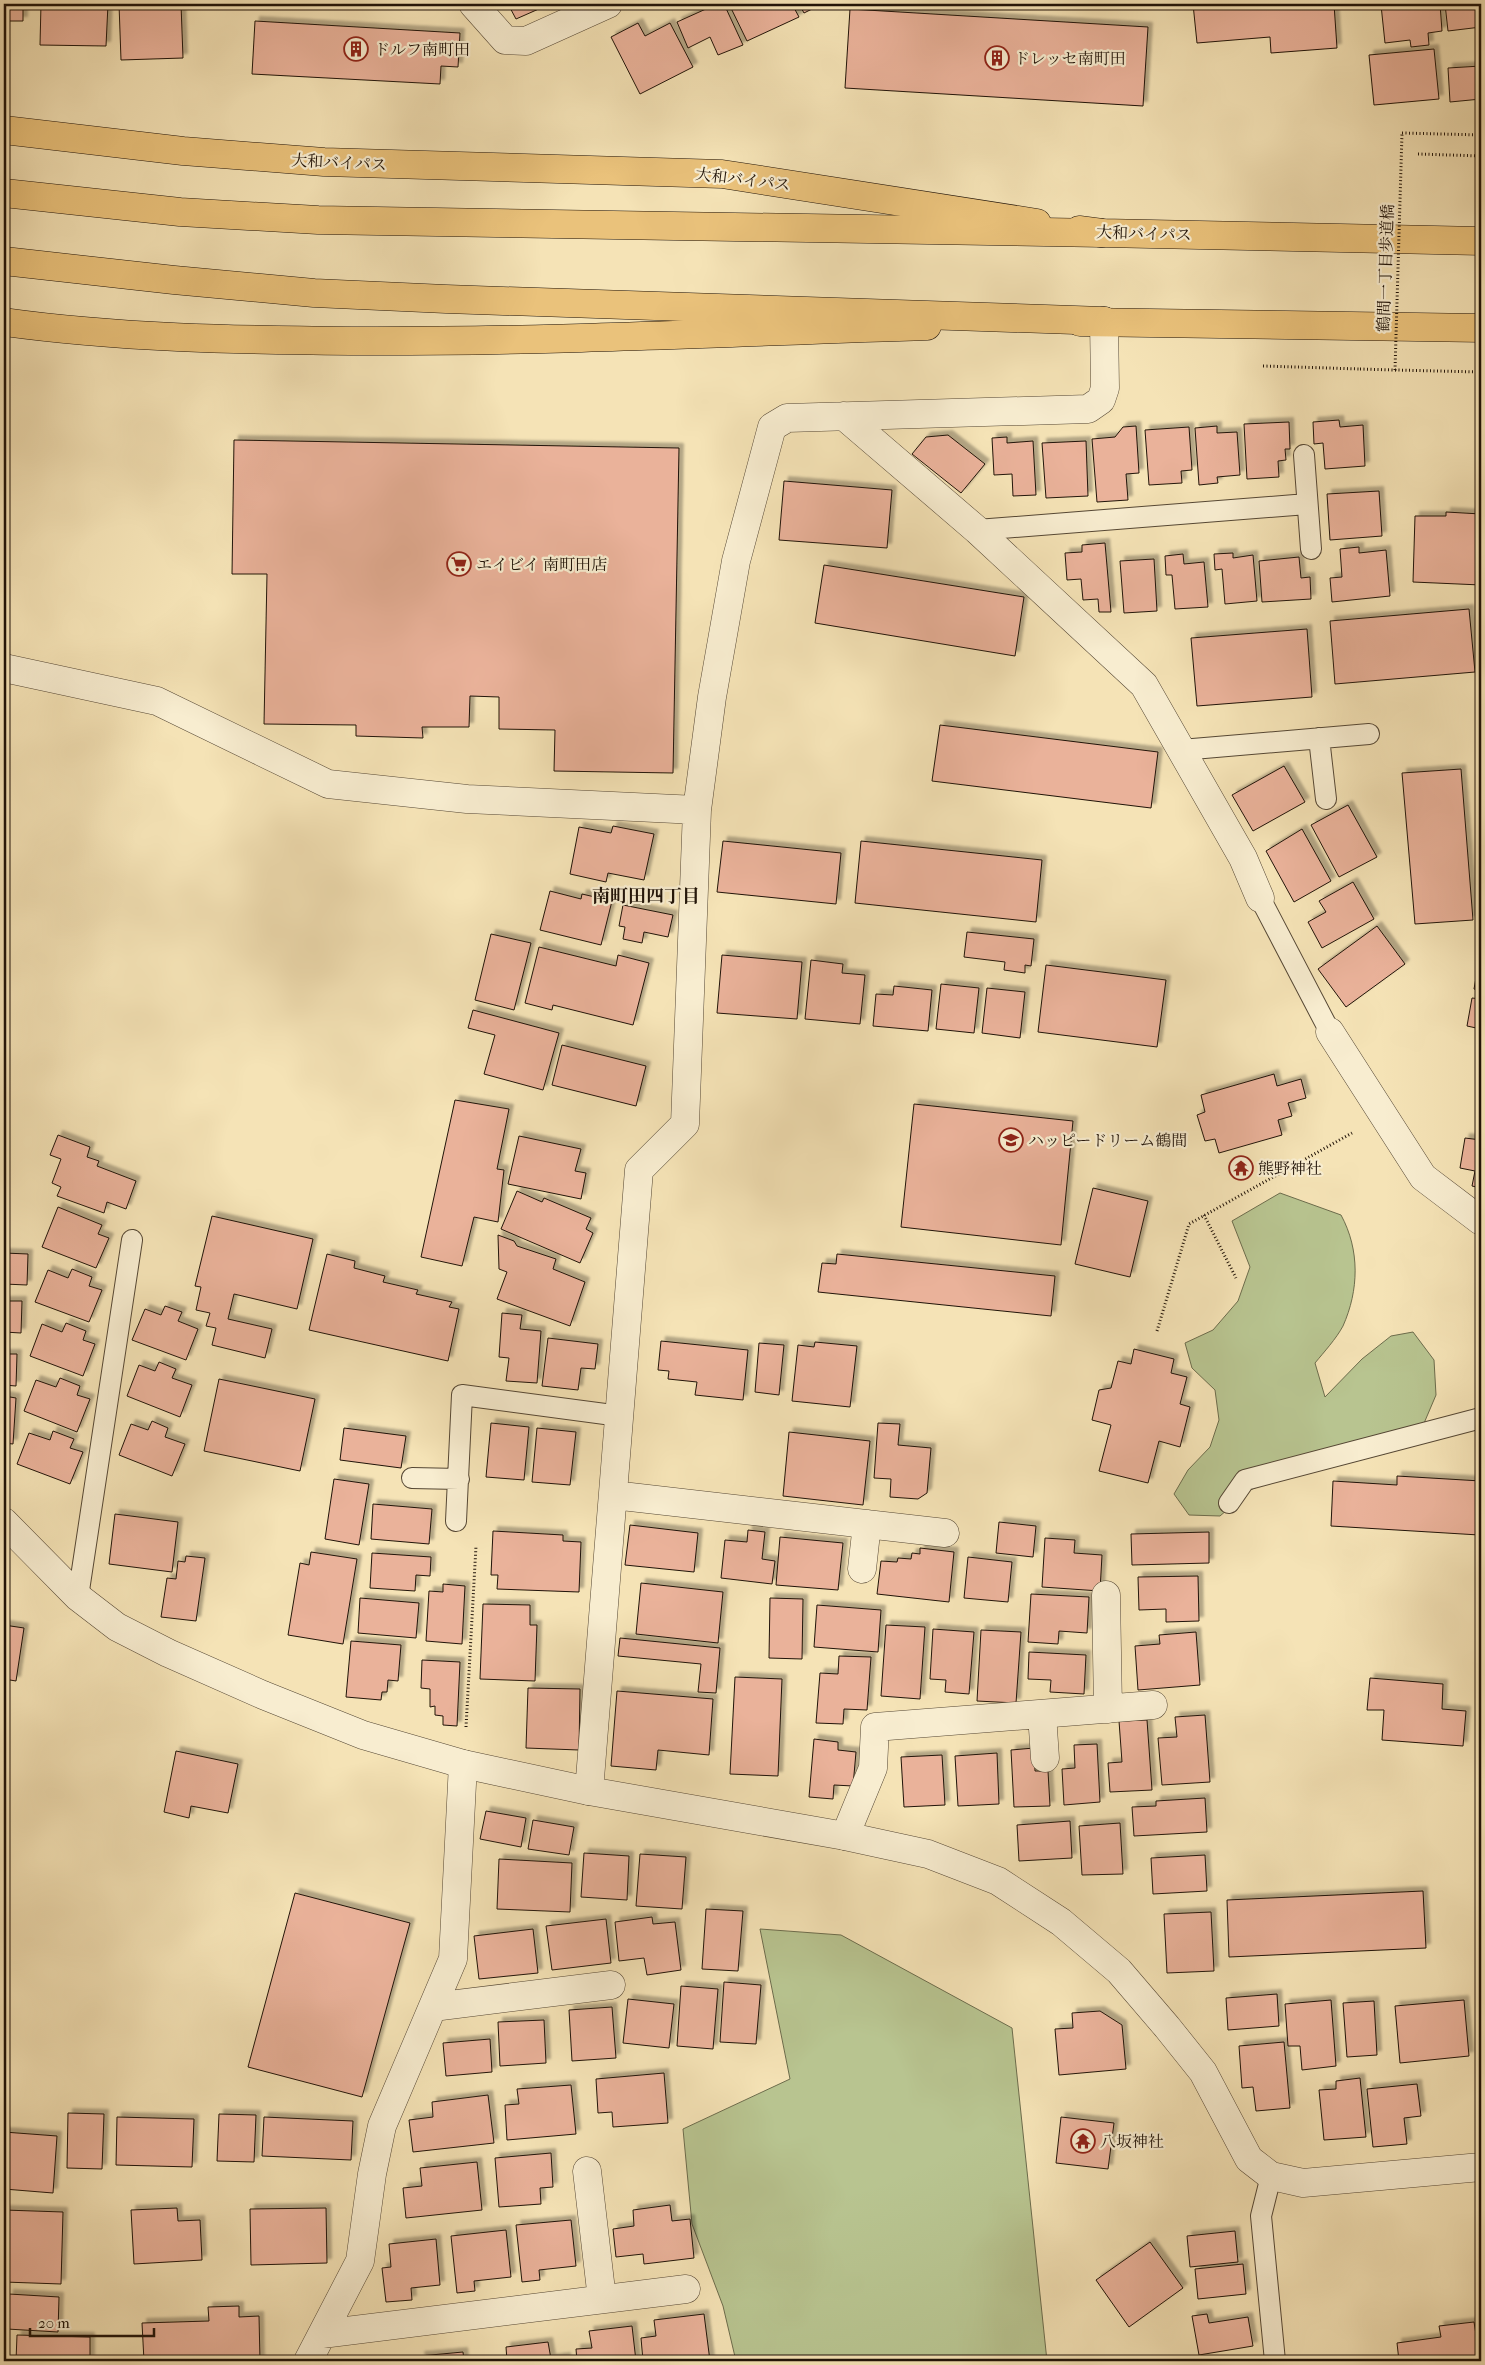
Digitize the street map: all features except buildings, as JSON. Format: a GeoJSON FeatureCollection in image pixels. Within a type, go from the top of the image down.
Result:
{"type":"FeatureCollection","features":[{"type":"Feature","properties":{"kind":"highway","name":"大和バイパス"},"geometry":{"type":"LineString","coordinates":[[4,130],[183,151],[324,162],[722,174],[1102,233],[1481,241]]}},
{"type":"Feature","properties":{"kind":"highway"},"geometry":{"type":"LineString","coordinates":[[4,193],[180,212],[318,220],[1102,233]]}},
{"type":"Feature","properties":{"kind":"highway"},"geometry":{"type":"LineString","coordinates":[[4,261],[333,294],[1104,321],[1481,328]]}},
{"type":"Feature","properties":{"kind":"highway"},"geometry":{"type":"LineString","coordinates":[[4,322],[199,339],[448,341],[1104,321]]}},
{"type":"Feature","properties":{"kind":"street"},"geometry":{"type":"LineString","coordinates":[[473,4],[505,40],[526,41],[608,4]]}},
{"type":"Feature","properties":{"kind":"street"},"geometry":{"type":"LineString","coordinates":[[589,1791],[639,1170],[685,1124],[697,810],[712,697],[736,561],[772,427],[787,418],[1088,409],[1101,400],[1105,388],[1104,321]]}},
{"type":"Feature","properties":{"kind":"street"},"geometry":{"type":"LineString","coordinates":[[844,416],[977,530],[1144,685],[1244,858],[1260,898]]}},
{"type":"Feature","properties":{"kind":"street"},"geometry":{"type":"LineString","coordinates":[[4,668],[157,701],[328,784],[467,799],[697,810]]}},
{"type":"Feature","properties":{"kind":"street"},"geometry":{"type":"LineString","coordinates":[[1330,1032],[1423,1177],[1481,1220]]}},
{"type":"Feature","properties":{"kind":"street"},"geometry":{"type":"LineString","coordinates":[[613,1495],[945,1533]]}},
{"type":"Feature","properties":{"kind":"street"},"geometry":{"type":"LineString","coordinates":[[4,1522],[78,1597],[117,1627],[168,1653],[263,1695],[362,1735],[463,1764],[589,1791],[845,1836],[928,1854],[998,1881],[1061,1922],[1119,1971],[1167,2026],[1203,2072],[1249,2159],[1271,2176],[1303,2183],[1481,2167]]}},
{"type":"Feature","properties":{"kind":"street"},"geometry":{"type":"LineString","coordinates":[[862,1569],[867,1524]]}},
{"type":"Feature","properties":{"kind":"street"},"geometry":{"type":"LineString","coordinates":[[1106,1595],[1108,1709]]}},
{"type":"Feature","properties":{"kind":"street"},"geometry":{"type":"LineString","coordinates":[[845,1836],[873,1768],[875,1727],[1153,1705]]}},
{"type":"Feature","properties":{"kind":"street"},"geometry":{"type":"LineString","coordinates":[[1042,1714],[1045,1758]]}},
{"type":"Feature","properties":{"kind":"street"},"geometry":{"type":"LineString","coordinates":[[308,2361],[360,2261],[372,2174],[382,2126],[453,1959],[463,1764]]}},
{"type":"Feature","properties":{"kind":"street"},"geometry":{"type":"LineString","coordinates":[[433,2007],[611,1985]]}},
{"type":"Feature","properties":{"kind":"street"},"geometry":{"type":"LineString","coordinates":[[586,2171],[602,2299]]}},
{"type":"Feature","properties":{"kind":"street"},"geometry":{"type":"LineString","coordinates":[[322,2334],[686,2289]]}},
{"type":"Feature","properties":{"kind":"lane"},"geometry":{"type":"LineString","coordinates":[[1304,455],[1311,549]]}},
{"type":"Feature","properties":{"kind":"lane"},"geometry":{"type":"LineString","coordinates":[[977,530],[1307,504]]}},
{"type":"Feature","properties":{"kind":"lane"},"geometry":{"type":"LineString","coordinates":[[1181,750],[1369,734]]}},
{"type":"Feature","properties":{"kind":"lane"},"geometry":{"type":"LineString","coordinates":[[1319,738],[1326,800]]}},
{"type":"Feature","properties":{"kind":"lane"},"geometry":{"type":"LineString","coordinates":[[1260,898],[1330,1032]]}},
{"type":"Feature","properties":{"kind":"lane"},"geometry":{"type":"LineString","coordinates":[[78,1597],[132,1240]]}},
{"type":"Feature","properties":{"kind":"lane"},"geometry":{"type":"LineString","coordinates":[[456,1521],[462,1395],[620,1416]]}},
{"type":"Feature","properties":{"kind":"lane"},"geometry":{"type":"LineString","coordinates":[[1229,1503],[1245,1480],[1481,1418]]}},
{"type":"Feature","properties":{"kind":"lane"},"geometry":{"type":"LineString","coordinates":[[412,1478],[459,1479]]}},
{"type":"Feature","properties":{"kind":"lane"},"geometry":{"type":"LineString","coordinates":[[1271,2176],[1261,2216],[1275,2361]]}},
{"type":"Feature","properties":{"kind":"path","name":"鶴間一丁目歩道橋"},"geometry":{"type":"LineString","coordinates":[[1395,370],[1402,133],[1481,135]]}},
{"type":"Feature","properties":{"kind":"path"},"geometry":{"type":"LineString","coordinates":[[1418,154],[1481,156]]}},
{"type":"Feature","properties":{"kind":"path"},"geometry":{"type":"LineString","coordinates":[[1263,366],[1481,372]]}},
{"type":"Feature","properties":{"kind":"path"},"geometry":{"type":"LineString","coordinates":[[1158,1331],[1189,1224],[1333,1143]]}},
{"type":"Feature","properties":{"kind":"path"},"geometry":{"type":"LineString","coordinates":[[1204,1214],[1236,1278]]}},
{"type":"Feature","properties":{"kind":"path"},"geometry":{"type":"LineString","coordinates":[[463,1764],[477,1557],[476,1539]]}},
{"type":"Feature","properties":{"kind":"green space"},"geometry":{"type":"Polygon","coordinates":[[[1280,1193],[1341,1215],[1352,1242],[1355,1270],[1352,1298],[1348,1312],[1340,1331],[1315,1363],[1325,1397],[1362,1359],[1391,1336],[1413,1332],[1434,1360],[1436,1395],[1419,1435],[1384,1454],[1324,1459],[1250,1490],[1220,1516],[1189,1515],[1174,1494],[1188,1470],[1210,1447],[1219,1420],[1215,1390],[1192,1368],[1185,1343],[1213,1330],[1238,1301],[1250,1267],[1232,1221],[1280,1193]]]}},
{"type":"Feature","properties":{"kind":"green space"},"geometry":{"type":"Polygon","coordinates":[[[760,1929],[841,1935],[1012,2028],[1047,2361],[736,2361],[723,2306],[692,2224],[683,2129],[790,2079],[760,1929]]]}},
{"type":"Feature","properties":{"kind":"place","name":"ドルフ南町田"},"geometry":{"type":"Point","coordinates":[356,49]}},
{"type":"Feature","properties":{"kind":"place","name":"ドレッセ南町田"},"geometry":{"type":"Point","coordinates":[997,58]}},
{"type":"Feature","properties":{"kind":"place","name":"エイビイ 南町田店"},"geometry":{"type":"Point","coordinates":[459,564]}},
{"type":"Feature","properties":{"kind":"place","name":"ハッピードリーム鶴間"},"geometry":{"type":"Point","coordinates":[1011,1140]}},
{"type":"Feature","properties":{"kind":"place","name":"熊野神社"},"geometry":{"type":"Point","coordinates":[1241,1168]}},
{"type":"Feature","properties":{"kind":"place","name":"八坂神社"},"geometry":{"type":"Point","coordinates":[1083,2141]}},
{"type":"Feature","properties":{"kind":"district","name":"南町田四丁目"},"geometry":{"type":"Point","coordinates":[646,896]}}]}
